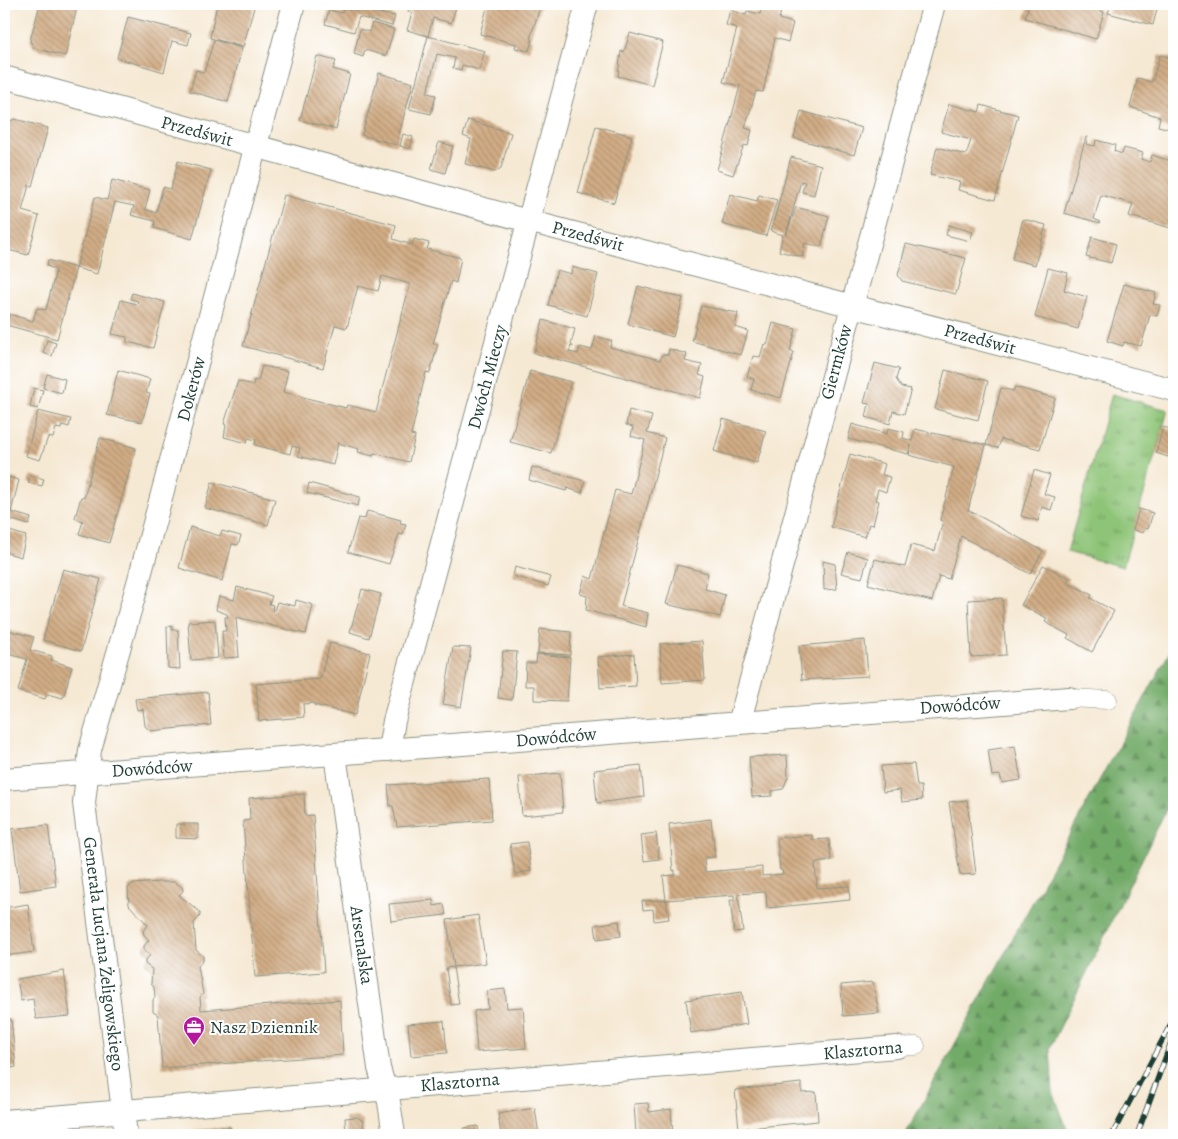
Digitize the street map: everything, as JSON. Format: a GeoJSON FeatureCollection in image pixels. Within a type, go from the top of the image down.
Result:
{"type":"FeatureCollection","features":[{"type":"Feature","properties":{"kind":"street","name":"Dokerów"},"geometry":{"type":"LineString","coordinates":[[85,773],[294,4]]}},
{"type":"Feature","properties":{"kind":"street","name":"Dwóch Mieczy"},"geometry":{"type":"LineString","coordinates":[[389,750],[394,721],[586,4]]}},
{"type":"Feature","properties":{"kind":"street","name":"Giermków"},"geometry":{"type":"LineString","coordinates":[[740,720],[934,4]]}},
{"type":"Feature","properties":{"kind":"street","name":"Przedświt"},"geometry":{"type":"LineString","coordinates":[[4,77],[528,221],[1173,386]]}},
{"type":"Feature","properties":{"kind":"street","name":"Dowódców"},"geometry":{"type":"LineString","coordinates":[[4,779],[389,750],[740,720],[1069,698],[1108,700]]}},
{"type":"Feature","properties":{"kind":"street","name":"Arsenalska"},"geometry":{"type":"LineString","coordinates":[[334,754],[379,1068],[394,1135]]}},
{"type":"Feature","properties":{"kind":"street","name":"Generała Lucjana Żeligowskiego"},"geometry":{"type":"LineString","coordinates":[[85,773],[84,803],[126,1135]]}},
{"type":"Feature","properties":{"kind":"street","name":"Klasztorna"},"geometry":{"type":"LineString","coordinates":[[4,1121],[123,1109],[906,1047]]}},
{"type":"Feature","properties":{"kind":"green space"},"geometry":{"type":"Polygon","coordinates":[[[1112,394],[1168,410],[1123,567],[1067,552],[1112,394]]]}},
{"type":"Feature","properties":{"kind":"green space"},"geometry":{"type":"Polygon","coordinates":[[[1174,644],[1174,800],[1167,808],[1050,1048],[1053,1092],[1068,1131],[1067,1135],[905,1135],[1174,644]]]}},
{"type":"Feature","properties":{"kind":"building"},"geometry":{"type":"Polygon","coordinates":[[[40,4],[78,4],[65,56],[34,48],[30,41],[40,4]]]}},
{"type":"Feature","properties":{"kind":"building"},"geometry":{"type":"Polygon","coordinates":[[[217,4],[255,4],[243,47],[210,38],[217,4]]]}},
{"type":"Feature","properties":{"kind":"building"},"geometry":{"type":"Polygon","coordinates":[[[410,4],[457,4],[451,23],[433,18],[428,36],[407,30],[412,13],[408,12],[410,4]]]}},
{"type":"Feature","properties":{"kind":"building"},"geometry":{"type":"Polygon","coordinates":[[[488,4],[541,4],[530,39],[532,40],[529,51],[515,48],[516,44],[480,34],[488,4]]]}},
{"type":"Feature","properties":{"kind":"building"},"geometry":{"type":"Polygon","coordinates":[[[763,4],[783,4],[779,19],[793,23],[788,42],[775,38],[763,92],[756,91],[745,128],[752,130],[748,146],[744,145],[733,175],[717,170],[740,86],[723,82],[737,28],[726,25],[730,10],[746,15],[747,11],[760,14],[763,4]]]}},
{"type":"Feature","properties":{"kind":"building"},"geometry":{"type":"Polygon","coordinates":[[[1029,4],[1101,4],[1099,11],[1104,12],[1096,39],[1025,18],[1029,4]]]}},
{"type":"Feature","properties":{"kind":"building"},"geometry":{"type":"Polygon","coordinates":[[[1111,4],[1158,5],[1153,25],[1108,13],[1111,4]]]}},
{"type":"Feature","properties":{"kind":"building"},"geometry":{"type":"Polygon","coordinates":[[[343,9],[395,16],[392,26],[359,17],[354,32],[325,24],[329,10],[342,13],[343,9]]]}},
{"type":"Feature","properties":{"kind":"building"},"geometry":{"type":"Polygon","coordinates":[[[128,17],[191,33],[188,45],[172,41],[164,72],[117,58],[128,17]]]}},
{"type":"Feature","properties":{"kind":"building"},"geometry":{"type":"Polygon","coordinates":[[[372,23],[394,29],[386,56],[365,50],[363,57],[354,54],[360,29],[369,32],[372,23]]]}},
{"type":"Feature","properties":{"kind":"building"},"geometry":{"type":"Polygon","coordinates":[[[630,33],[663,42],[652,85],[618,76],[621,51],[624,52],[630,33]]]}},
{"type":"Feature","properties":{"kind":"building"},"geometry":{"type":"Polygon","coordinates":[[[428,36],[485,51],[479,70],[462,65],[461,70],[453,68],[455,58],[437,54],[427,93],[436,95],[431,114],[409,109],[428,36]]]}},
{"type":"Feature","properties":{"kind":"building"},"geometry":{"type":"Polygon","coordinates":[[[214,40],[242,48],[228,102],[190,91],[196,70],[204,72],[214,40]]]}},
{"type":"Feature","properties":{"kind":"building"},"geometry":{"type":"Polygon","coordinates":[[[1160,55],[1174,59],[1174,130],[1158,126],[1160,117],[1130,107],[1138,78],[1152,82],[1160,55]]]}},
{"type":"Feature","properties":{"kind":"building"},"geometry":{"type":"Polygon","coordinates":[[[317,56],[336,61],[333,69],[350,74],[336,129],[300,120],[317,56]]]}},
{"type":"Feature","properties":{"kind":"building"},"geometry":{"type":"Polygon","coordinates":[[[379,73],[413,83],[396,145],[362,135],[379,73]]]}},
{"type":"Feature","properties":{"kind":"building"},"geometry":{"type":"Polygon","coordinates":[[[949,104],[979,112],[981,105],[1018,115],[995,200],[958,190],[960,182],[930,175],[937,147],[966,155],[971,140],[941,132],[949,104]]]}},
{"type":"Feature","properties":{"kind":"building"},"geometry":{"type":"Polygon","coordinates":[[[801,111],[862,128],[854,155],[794,138],[801,111]]]}},
{"type":"Feature","properties":{"kind":"building"},"geometry":{"type":"Polygon","coordinates":[[[15,119],[48,128],[32,186],[29,185],[22,211],[39,216],[28,255],[8,250],[4,264],[4,136],[8,122],[15,119]]]}},
{"type":"Feature","properties":{"kind":"building"},"geometry":{"type":"Polygon","coordinates":[[[468,120],[511,133],[501,168],[495,172],[465,164],[471,139],[463,136],[468,120]]]}},
{"type":"Feature","properties":{"kind":"building"},"geometry":{"type":"Polygon","coordinates":[[[596,126],[632,136],[614,203],[578,193],[596,126]]]}},
{"type":"Feature","properties":{"kind":"building"},"geometry":{"type":"Polygon","coordinates":[[[403,134],[413,137],[410,149],[400,146],[403,134]]]}},
{"type":"Feature","properties":{"kind":"building"},"geometry":{"type":"Polygon","coordinates":[[[1086,137],[1088,137],[1086,144],[1095,146],[1096,140],[1115,145],[1114,151],[1122,154],[1124,148],[1143,153],[1141,159],[1150,162],[1152,155],[1174,162],[1174,214],[1171,226],[1174,229],[1129,216],[1133,204],[1101,195],[1094,219],[1100,223],[1064,213],[1086,137]]]}},
{"type":"Feature","properties":{"kind":"building"},"geometry":{"type":"Polygon","coordinates":[[[439,142],[453,146],[445,173],[431,169],[439,142]]]}},
{"type":"Feature","properties":{"kind":"building"},"geometry":{"type":"Polygon","coordinates":[[[791,157],[821,165],[814,195],[802,192],[805,182],[801,181],[786,235],[796,207],[829,216],[821,247],[805,243],[802,257],[779,251],[783,235],[771,231],[791,157]]]}},
{"type":"Feature","properties":{"kind":"building"},"geometry":{"type":"Polygon","coordinates":[[[178,161],[211,170],[192,239],[154,228],[155,221],[131,215],[134,206],[115,202],[97,274],[76,268],[95,197],[107,200],[112,180],[150,190],[145,209],[156,213],[163,187],[171,189],[178,161]]]}},
{"type":"Feature","properties":{"kind":"building"},"geometry":{"type":"Polygon","coordinates":[[[730,194],[757,201],[759,195],[777,200],[766,236],[722,224],[730,194]]]}},
{"type":"Feature","properties":{"kind":"building"},"geometry":{"type":"Polygon","coordinates":[[[284,195],[396,225],[393,239],[412,245],[414,239],[429,243],[427,249],[461,258],[456,283],[451,281],[433,344],[438,344],[430,373],[426,372],[411,435],[415,436],[409,462],[374,453],[373,456],[358,452],[359,449],[338,443],[333,465],[298,456],[300,448],[292,446],[290,454],[255,445],[256,440],[248,438],[247,443],[224,437],[226,425],[224,424],[238,381],[253,385],[254,380],[258,381],[262,366],[288,371],[283,392],[346,408],[347,405],[376,412],[410,284],[382,276],[378,291],[358,286],[347,328],[335,325],[323,368],[243,346],[284,195]]]}},
{"type":"Feature","properties":{"kind":"building"},"geometry":{"type":"Polygon","coordinates":[[[1023,219],[1046,225],[1035,265],[1012,259],[1023,219]]]}},
{"type":"Feature","properties":{"kind":"building"},"geometry":{"type":"Polygon","coordinates":[[[949,225],[973,232],[970,241],[946,235],[949,225]]]}},
{"type":"Feature","properties":{"kind":"building"},"geometry":{"type":"Polygon","coordinates":[[[1092,237],[1116,244],[1111,263],[1086,257],[1092,237]]]}},
{"type":"Feature","properties":{"kind":"building"},"geometry":{"type":"Polygon","coordinates":[[[906,244],[966,258],[956,294],[902,281],[898,275],[906,244]]]}},
{"type":"Feature","properties":{"kind":"building"},"geometry":{"type":"Polygon","coordinates":[[[48,260],[76,268],[57,339],[6,325],[9,314],[33,321],[37,308],[46,310],[56,270],[47,266],[48,260]]]}},
{"type":"Feature","properties":{"kind":"building"},"geometry":{"type":"Polygon","coordinates":[[[572,267],[598,274],[587,316],[548,305],[557,270],[571,274],[572,267]]]}},
{"type":"Feature","properties":{"kind":"building"},"geometry":{"type":"Polygon","coordinates":[[[1048,268],[1068,273],[1064,290],[1087,297],[1078,329],[1035,317],[1048,268]]]}},
{"type":"Feature","properties":{"kind":"building"},"geometry":{"type":"Polygon","coordinates":[[[1124,284],[1156,293],[1153,304],[1160,305],[1157,316],[1150,315],[1141,346],[1124,342],[1123,346],[1107,341],[1124,284]]]}},
{"type":"Feature","properties":{"kind":"building"},"geometry":{"type":"Polygon","coordinates":[[[638,286],[683,298],[673,337],[628,324],[638,286]]]}},
{"type":"Feature","properties":{"kind":"building"},"geometry":{"type":"Polygon","coordinates":[[[132,293],[165,302],[153,348],[127,342],[127,337],[112,334],[121,300],[137,304],[138,301],[130,299],[132,293]]]}},
{"type":"Feature","properties":{"kind":"building"},"geometry":{"type":"Polygon","coordinates":[[[701,306],[738,313],[735,327],[748,331],[741,355],[692,341],[701,306]]]}},
{"type":"Feature","properties":{"kind":"building"},"geometry":{"type":"Polygon","coordinates":[[[543,320],[575,329],[571,344],[573,347],[571,346],[569,352],[578,354],[580,347],[592,350],[596,336],[612,341],[610,347],[660,360],[663,354],[668,355],[669,349],[687,354],[685,361],[702,365],[699,375],[705,377],[700,398],[534,353],[543,320]]]}},
{"type":"Feature","properties":{"kind":"building"},"geometry":{"type":"Polygon","coordinates":[[[773,323],[796,329],[790,351],[794,352],[781,398],[751,390],[754,379],[747,377],[753,356],[760,357],[764,344],[767,345],[773,323]]]}},
{"type":"Feature","properties":{"kind":"building"},"geometry":{"type":"Polygon","coordinates":[[[47,340],[56,343],[52,356],[43,353],[47,340]]]}},
{"type":"Feature","properties":{"kind":"building"},"geometry":{"type":"Polygon","coordinates":[[[875,363],[899,369],[896,379],[901,387],[911,389],[904,414],[893,411],[890,424],[866,417],[869,404],[864,403],[875,363]]]}},
{"type":"Feature","properties":{"kind":"building"},"geometry":{"type":"Polygon","coordinates":[[[118,370],[150,379],[146,393],[150,394],[142,422],[107,415],[118,370]]]}},
{"type":"Feature","properties":{"kind":"building"},"geometry":{"type":"Polygon","coordinates":[[[945,370],[988,381],[978,420],[935,409],[945,370]]]}},
{"type":"Feature","properties":{"kind":"building"},"geometry":{"type":"Polygon","coordinates":[[[530,371],[571,382],[551,453],[510,442],[530,371]]]}},
{"type":"Feature","properties":{"kind":"building"},"geometry":{"type":"Polygon","coordinates":[[[47,374],[65,379],[62,393],[43,388],[47,374]]]}},
{"type":"Feature","properties":{"kind":"building"},"geometry":{"type":"Polygon","coordinates":[[[1015,387],[1055,398],[1040,449],[1001,439],[998,448],[986,445],[1001,388],[1013,391],[1015,387]]]}},
{"type":"Feature","properties":{"kind":"building"},"geometry":{"type":"Polygon","coordinates":[[[34,388],[43,390],[38,409],[30,407],[34,388]]]}},
{"type":"Feature","properties":{"kind":"building"},"geometry":{"type":"Polygon","coordinates":[[[629,410],[652,416],[647,433],[665,438],[621,606],[648,613],[646,627],[586,610],[587,596],[580,594],[585,576],[592,579],[615,490],[631,494],[645,440],[631,436],[633,427],[626,425],[629,410]]]}},
{"type":"Feature","properties":{"kind":"building"},"geometry":{"type":"Polygon","coordinates":[[[38,411],[71,419],[69,427],[62,425],[61,429],[56,428],[53,438],[48,437],[40,460],[26,456],[38,411]]]}},
{"type":"Feature","properties":{"kind":"building"},"geometry":{"type":"Polygon","coordinates":[[[723,419],[766,431],[757,463],[714,451],[723,419]]]}},
{"type":"Feature","properties":{"kind":"building"},"geometry":{"type":"Polygon","coordinates":[[[852,424],[887,434],[888,428],[904,432],[903,438],[912,441],[915,429],[986,445],[968,510],[1043,551],[1030,574],[961,536],[949,579],[939,576],[932,601],[868,584],[875,559],[905,567],[911,545],[935,551],[943,521],[940,520],[954,467],[909,455],[911,445],[908,454],[848,439],[852,424]]]}},
{"type":"Feature","properties":{"kind":"building"},"geometry":{"type":"Polygon","coordinates":[[[1163,427],[1174,430],[1174,459],[1156,453],[1163,427]]]}},
{"type":"Feature","properties":{"kind":"building"},"geometry":{"type":"Polygon","coordinates":[[[100,438],[136,448],[109,543],[79,534],[83,521],[75,518],[81,497],[84,498],[100,438]]]}},
{"type":"Feature","properties":{"kind":"building"},"geometry":{"type":"Polygon","coordinates":[[[850,454],[885,464],[882,475],[890,477],[886,492],[878,489],[875,500],[879,501],[873,525],[869,524],[865,537],[831,527],[850,454]]]}},
{"type":"Feature","properties":{"kind":"building"},"geometry":{"type":"Polygon","coordinates":[[[532,467],[585,481],[582,493],[567,488],[566,491],[529,480],[532,467]]]}},
{"type":"Feature","properties":{"kind":"building"},"geometry":{"type":"Polygon","coordinates":[[[1034,470],[1050,475],[1044,494],[1055,497],[1051,510],[1042,507],[1038,521],[1021,516],[1034,470]]]}},
{"type":"Feature","properties":{"kind":"building"},"geometry":{"type":"Polygon","coordinates":[[[30,475],[44,479],[42,486],[28,483],[30,475]]]}},
{"type":"Feature","properties":{"kind":"building"},"geometry":{"type":"Polygon","coordinates":[[[4,476],[19,480],[11,512],[31,518],[29,525],[9,519],[6,530],[26,536],[21,557],[4,552],[4,476]]]}},
{"type":"Feature","properties":{"kind":"building"},"geometry":{"type":"Polygon","coordinates":[[[212,482],[275,499],[268,525],[205,508],[212,482]]]}},
{"type":"Feature","properties":{"kind":"building"},"geometry":{"type":"Polygon","coordinates":[[[309,483],[360,497],[358,506],[307,493],[309,483]]]}},
{"type":"Feature","properties":{"kind":"building"},"geometry":{"type":"Polygon","coordinates":[[[1139,509],[1153,513],[1148,529],[1145,528],[1143,533],[1133,530],[1139,509]]]}},
{"type":"Feature","properties":{"kind":"building"},"geometry":{"type":"Polygon","coordinates":[[[367,511],[401,520],[400,523],[406,524],[403,535],[399,534],[389,564],[348,552],[358,518],[365,519],[367,511]]]}},
{"type":"Feature","properties":{"kind":"building"},"geometry":{"type":"Polygon","coordinates":[[[190,527],[220,536],[222,531],[241,536],[238,545],[232,544],[222,581],[179,568],[190,527]]]}},
{"type":"Feature","properties":{"kind":"building"},"geometry":{"type":"Polygon","coordinates":[[[848,552],[868,558],[862,578],[841,573],[848,552]]]}},
{"type":"Feature","properties":{"kind":"building"},"geometry":{"type":"Polygon","coordinates":[[[823,561],[835,564],[837,589],[824,590],[823,561]]]}},
{"type":"Feature","properties":{"kind":"building"},"geometry":{"type":"Polygon","coordinates":[[[677,565],[708,573],[705,589],[725,595],[720,617],[666,604],[677,565]]]}},
{"type":"Feature","properties":{"kind":"building"},"geometry":{"type":"Polygon","coordinates":[[[1043,565],[1069,578],[1067,582],[1092,595],[1090,598],[1114,611],[1092,652],[1067,638],[1069,635],[1045,622],[1047,618],[1021,605],[1043,565]]]}},
{"type":"Feature","properties":{"kind":"building"},"geometry":{"type":"Polygon","coordinates":[[[515,567],[551,577],[548,586],[513,576],[515,567]]]}},
{"type":"Feature","properties":{"kind":"building"},"geometry":{"type":"Polygon","coordinates":[[[63,569],[101,579],[81,651],[43,640],[63,569]]]}},
{"type":"Feature","properties":{"kind":"building"},"geometry":{"type":"Polygon","coordinates":[[[237,587],[272,596],[269,604],[273,605],[272,611],[274,611],[277,602],[295,606],[296,600],[313,605],[306,634],[236,617],[239,657],[224,658],[222,631],[226,631],[225,617],[228,617],[227,614],[216,610],[219,596],[234,600],[237,587]]]}},
{"type":"Feature","properties":{"kind":"building"},"geometry":{"type":"Polygon","coordinates":[[[362,589],[381,594],[369,638],[350,632],[362,589]]]}},
{"type":"Feature","properties":{"kind":"building"},"geometry":{"type":"Polygon","coordinates":[[[1002,598],[1006,655],[971,657],[968,600],[1002,598]]]}},
{"type":"Feature","properties":{"kind":"building"},"geometry":{"type":"Polygon","coordinates":[[[215,620],[218,658],[191,660],[188,622],[215,620]]]}},
{"type":"Feature","properties":{"kind":"building"},"geometry":{"type":"Polygon","coordinates":[[[172,626],[172,630],[178,630],[180,669],[168,668],[167,627],[172,626]]]}},
{"type":"Feature","properties":{"kind":"building"},"geometry":{"type":"Polygon","coordinates":[[[4,629],[34,637],[30,650],[52,656],[51,660],[72,667],[63,698],[47,694],[45,699],[18,691],[27,659],[4,653],[4,629]]]}},
{"type":"Feature","properties":{"kind":"building"},"geometry":{"type":"Polygon","coordinates":[[[540,629],[571,632],[570,655],[538,653],[540,629]]]}},
{"type":"Feature","properties":{"kind":"building"},"geometry":{"type":"Polygon","coordinates":[[[865,640],[868,676],[802,680],[799,646],[865,640]]]}},
{"type":"Feature","properties":{"kind":"building"},"geometry":{"type":"Polygon","coordinates":[[[702,641],[705,680],[662,683],[660,644],[702,641]]]}},
{"type":"Feature","properties":{"kind":"building"},"geometry":{"type":"Polygon","coordinates":[[[330,643],[370,653],[355,715],[314,705],[315,703],[303,704],[304,717],[259,721],[256,684],[320,679],[330,643]]]}},
{"type":"Feature","properties":{"kind":"building"},"geometry":{"type":"Polygon","coordinates":[[[453,647],[471,648],[461,707],[443,704],[453,647]]]}},
{"type":"Feature","properties":{"kind":"building"},"geometry":{"type":"Polygon","coordinates":[[[503,651],[517,652],[512,700],[498,698],[503,651]]]}},
{"type":"Feature","properties":{"kind":"building"},"geometry":{"type":"Polygon","coordinates":[[[537,654],[570,657],[567,701],[534,700],[534,686],[525,686],[526,663],[536,663],[537,654]]]}},
{"type":"Feature","properties":{"kind":"building"},"geometry":{"type":"Polygon","coordinates":[[[634,654],[636,686],[600,688],[598,657],[634,654]]]}},
{"type":"Feature","properties":{"kind":"building"},"geometry":{"type":"Polygon","coordinates":[[[208,692],[211,725],[150,731],[145,726],[143,709],[137,710],[135,699],[208,692]]]}},
{"type":"Feature","properties":{"kind":"building"},"geometry":{"type":"Polygon","coordinates":[[[1015,746],[1021,780],[1002,783],[1000,775],[992,776],[988,750],[1015,746]]]}},
{"type":"Feature","properties":{"kind":"building"},"geometry":{"type":"Polygon","coordinates":[[[787,755],[788,777],[783,789],[772,791],[772,796],[752,797],[749,757],[787,755]]]}},
{"type":"Feature","properties":{"kind":"building"},"geometry":{"type":"Polygon","coordinates":[[[914,764],[917,786],[921,786],[922,800],[902,802],[900,790],[883,792],[881,766],[914,764]]]}},
{"type":"Feature","properties":{"kind":"building"},"geometry":{"type":"Polygon","coordinates":[[[641,765],[644,797],[597,803],[594,770],[641,765]]]}},
{"type":"Feature","properties":{"kind":"building"},"geometry":{"type":"Polygon","coordinates":[[[560,773],[563,812],[522,816],[519,777],[560,773]]]}},
{"type":"Feature","properties":{"kind":"building"},"geometry":{"type":"Polygon","coordinates":[[[489,779],[492,820],[397,827],[393,806],[390,806],[388,785],[489,779]]]}},
{"type":"Feature","properties":{"kind":"building"},"geometry":{"type":"Polygon","coordinates":[[[304,794],[305,816],[313,815],[324,972],[255,977],[243,821],[250,820],[249,798],[304,794]]]}},
{"type":"Feature","properties":{"kind":"building"},"geometry":{"type":"Polygon","coordinates":[[[967,800],[976,874],[960,875],[949,802],[967,800]]]}},
{"type":"Feature","properties":{"kind":"building"},"geometry":{"type":"Polygon","coordinates":[[[711,819],[715,857],[704,858],[705,872],[762,867],[762,876],[783,874],[782,870],[780,870],[777,838],[812,835],[813,840],[829,839],[831,861],[815,863],[817,888],[849,886],[850,900],[767,908],[766,892],[738,894],[743,931],[734,932],[730,900],[734,900],[734,895],[666,900],[663,876],[675,875],[675,870],[673,871],[669,824],[711,819]]]}},
{"type":"Feature","properties":{"kind":"building"},"geometry":{"type":"Polygon","coordinates":[[[176,824],[198,824],[198,839],[176,838],[176,824]]]}},
{"type":"Feature","properties":{"kind":"building"},"geometry":{"type":"Polygon","coordinates":[[[48,825],[56,886],[20,891],[12,829],[48,825]]]}},
{"type":"Feature","properties":{"kind":"building"},"geometry":{"type":"Polygon","coordinates":[[[656,833],[659,859],[644,861],[641,835],[656,833]]]}},
{"type":"Feature","properties":{"kind":"building"},"geometry":{"type":"Polygon","coordinates":[[[527,842],[531,871],[515,874],[510,844],[527,842]]]}},
{"type":"Feature","properties":{"kind":"building"},"geometry":{"type":"Polygon","coordinates":[[[175,882],[182,887],[183,891],[179,895],[200,912],[200,916],[194,923],[196,950],[203,956],[203,960],[198,966],[203,994],[200,997],[201,1010],[340,1000],[343,1055],[162,1068],[158,1015],[153,1012],[153,1000],[155,997],[154,987],[151,984],[152,969],[145,964],[150,955],[144,950],[144,946],[149,940],[143,931],[148,925],[129,905],[128,888],[132,884],[175,882]]]}},
{"type":"Feature","properties":{"kind":"building"},"geometry":{"type":"Polygon","coordinates":[[[433,900],[434,906],[444,904],[446,915],[391,921],[389,904],[433,900]]]}},
{"type":"Feature","properties":{"kind":"building"},"geometry":{"type":"Polygon","coordinates":[[[666,900],[669,919],[654,921],[653,909],[643,910],[642,901],[666,900]]]}},
{"type":"Feature","properties":{"kind":"building"},"geometry":{"type":"Polygon","coordinates":[[[28,904],[34,952],[4,956],[4,908],[28,904]]]}},
{"type":"Feature","properties":{"kind":"building"},"geometry":{"type":"Polygon","coordinates":[[[478,915],[486,963],[454,967],[447,920],[478,915]]]}},
{"type":"Feature","properties":{"kind":"building"},"geometry":{"type":"Polygon","coordinates":[[[619,921],[621,936],[597,939],[595,925],[619,921]]]}},
{"type":"Feature","properties":{"kind":"building"},"geometry":{"type":"Polygon","coordinates":[[[453,967],[459,1004],[451,1005],[446,968],[453,967]]]}},
{"type":"Feature","properties":{"kind":"building"},"geometry":{"type":"Polygon","coordinates":[[[64,971],[70,1016],[36,1019],[33,999],[21,1001],[17,979],[64,971]]]}},
{"type":"Feature","properties":{"kind":"building"},"geometry":{"type":"Polygon","coordinates":[[[873,982],[879,1013],[843,1016],[841,985],[873,982]]]}},
{"type":"Feature","properties":{"kind":"building"},"geometry":{"type":"Polygon","coordinates":[[[505,989],[507,1008],[523,1007],[526,1048],[477,1052],[474,1011],[488,1009],[487,991],[505,989]]]}},
{"type":"Feature","properties":{"kind":"building"},"geometry":{"type":"Polygon","coordinates":[[[742,992],[747,1024],[691,1033],[686,1000],[742,992]]]}},
{"type":"Feature","properties":{"kind":"building"},"geometry":{"type":"Polygon","coordinates":[[[4,1019],[11,1019],[16,1067],[4,1070],[4,1019]]]}},
{"type":"Feature","properties":{"kind":"building"},"geometry":{"type":"Polygon","coordinates":[[[444,1021],[447,1053],[411,1056],[408,1024],[444,1021]]]}},
{"type":"Feature","properties":{"kind":"building"},"geometry":{"type":"Polygon","coordinates":[[[801,1083],[802,1093],[816,1092],[818,1121],[739,1129],[735,1090],[801,1083]]]}},
{"type":"Feature","properties":{"kind":"building"},"geometry":{"type":"Polygon","coordinates":[[[648,1103],[649,1112],[671,1109],[673,1135],[636,1135],[634,1104],[648,1103]]]}},
{"type":"Feature","properties":{"kind":"building"},"geometry":{"type":"Polygon","coordinates":[[[535,1108],[539,1135],[501,1135],[498,1114],[535,1108]]]}},
{"type":"Feature","properties":{"kind":"building"},"geometry":{"type":"Polygon","coordinates":[[[357,1117],[363,1121],[364,1135],[346,1135],[345,1118],[357,1117]]]}},
{"type":"Feature","properties":{"kind":"building"},"geometry":{"type":"Polygon","coordinates":[[[478,1126],[479,1135],[466,1135],[464,1128],[478,1126]]]}},
{"type":"Feature","properties":{"kind":"building"},"geometry":{"type":"Polygon","coordinates":[[[230,1127],[231,1135],[156,1135],[156,1133],[230,1127]]]}},
{"type":"Feature","properties":{"kind":"railway"},"geometry":{"type":"LineString","coordinates":[[1112,1135],[1174,1018]]}},
{"type":"Feature","properties":{"kind":"railway"},"geometry":{"type":"LineString","coordinates":[[1137,1135],[1174,1034]]}},
{"type":"Feature","properties":{"kind":"place","name":"Nasz Dziennik"},"geometry":{"type":"Point","coordinates":[194,1046]}}]}
